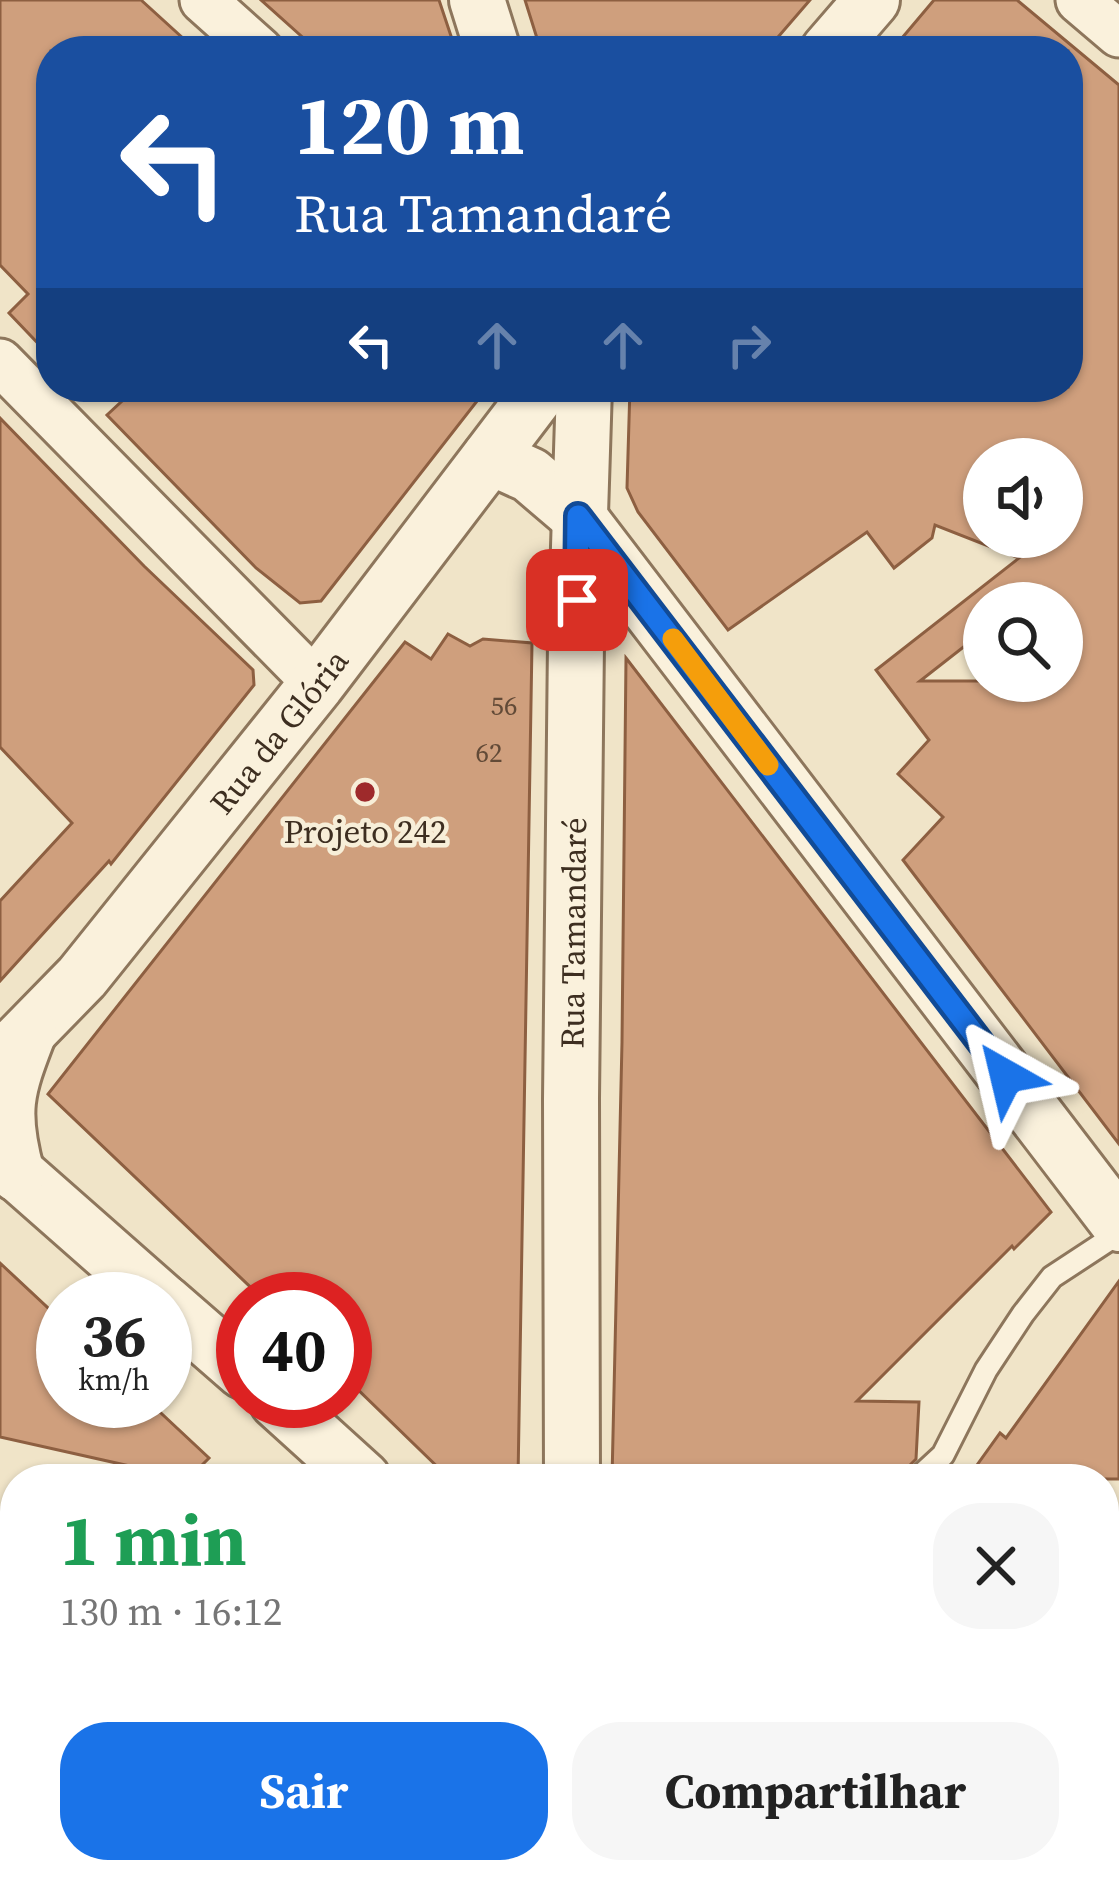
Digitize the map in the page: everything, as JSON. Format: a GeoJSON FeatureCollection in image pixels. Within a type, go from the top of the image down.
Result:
{"type":"FeatureCollection","features":[{"type":"Feature","properties":{"kind":"street"},"geometry":{"type":"LineString","coordinates":[[203,0],[243,36]]}},
{"type":"Feature","properties":{"kind":"street"},"geometry":{"type":"LineString","coordinates":[[477,0],[488,36]]}},
{"type":"Feature","properties":{"kind":"street"},"geometry":{"type":"LineString","coordinates":[[841,36],[872,0]]}},
{"type":"Feature","properties":{"kind":"street"},"geometry":{"type":"LineString","coordinates":[[1079,0],[1119,34]]}},
{"type":"Feature","properties":{"kind":"street"},"geometry":{"type":"LineString","coordinates":[[0,362],[36,399]]}},
{"type":"Feature","properties":{"kind":"street"},"geometry":{"type":"LineString","coordinates":[[39,402],[317,684]]}},
{"type":"Feature","properties":{"kind":"street","name":"Rua da Glória"},"geometry":{"type":"LineString","coordinates":[[14,1047],[82,976],[317,684],[532,402]]}},
{"type":"Feature","properties":{"kind":"street","name":"Rua Tamandaré"},"geometry":{"type":"LineString","coordinates":[[572,1464],[578,516],[584,402]]}},
{"type":"Feature","properties":{"kind":"street"},"geometry":{"type":"LineString","coordinates":[[490,458],[530,475],[578,516],[1119,1229]]}},
{"type":"Feature","properties":{"kind":"street"},"geometry":{"type":"LineString","coordinates":[[14,1047],[4,1123],[8,1166],[130,1272]]}},
{"type":"Feature","properties":{"kind":"street"},"geometry":{"type":"LineString","coordinates":[[192,1326],[216,1347]]}},
{"type":"Feature","properties":{"kind":"street"},"geometry":{"type":"LineString","coordinates":[[307,1428],[346,1464]]}},
{"type":"Feature","properties":{"kind":"lane"},"geometry":{"type":"LineString","coordinates":[[933,1464],[943,1455],[986,1370],[1052,1277],[1119,1229]]}},
{"type":"Feature","properties":{"kind":"building"},"geometry":{"type":"Polygon","coordinates":[[[0,0],[141,0],[181,36],[36,36],[36,341],[9,313],[28,294],[0,265],[0,0]]]}},
{"type":"Feature","properties":{"kind":"building"},"geometry":{"type":"Polygon","coordinates":[[[261,0],[439,0],[451,36],[301,36],[261,0]]]}},
{"type":"Feature","properties":{"kind":"building"},"geometry":{"type":"Polygon","coordinates":[[[525,0],[810,0],[779,36],[536,36],[525,0]]]}},
{"type":"Feature","properties":{"kind":"building"},"geometry":{"type":"Polygon","coordinates":[[[934,0],[1017,0],[1060,36],[904,36],[934,0]]]}},
{"type":"Feature","properties":{"kind":"building"},"geometry":{"type":"Polygon","coordinates":[[[1083,55],[1119,85],[1119,1144],[903,860],[943,817],[898,774],[929,740],[876,670],[963,602],[963,647],[920,681],[963,681],[963,702],[1083,702],[1083,582],[988,582],[1019,558],[1083,558],[1083,438],[963,438],[963,536],[935,525],[932,538],[894,568],[867,532],[728,630],[638,512],[627,488],[630,402],[1083,402],[1083,55]]]}},
{"type":"Feature","properties":{"kind":"building"},"geometry":{"type":"Polygon","coordinates":[[[121,402],[476,402],[321,601],[300,603],[256,568],[107,415],[121,402]]]}},
{"type":"Feature","properties":{"kind":"building"},"geometry":{"type":"Polygon","coordinates":[[[0,418],[253,670],[254,685],[111,864],[109,861],[0,981],[0,901],[72,823],[0,747],[0,418]]]}},
{"type":"Feature","properties":{"kind":"building"},"geometry":{"type":"Polygon","coordinates":[[[448,634],[470,646],[483,639],[532,643],[518,1464],[435,1464],[372,1403],[372,1272],[235,1272],[48,1094],[405,642],[431,659],[448,634]]]}},
{"type":"Feature","properties":{"kind":"building"},"geometry":{"type":"Polygon","coordinates":[[[626,658],[1051,1212],[857,1401],[919,1402],[916,1459],[911,1464],[612,1464],[626,658]]]}},
{"type":"Feature","properties":{"kind":"building"},"geometry":{"type":"Polygon","coordinates":[[[0,1263],[36,1297],[36,1428],[177,1428],[209,1458],[203,1464],[121,1464],[0,1437],[0,1263]]]}},
{"type":"Feature","properties":{"kind":"building"},"geometry":{"type":"Polygon","coordinates":[[[1119,1281],[1119,1464],[978,1464],[1000,1433],[1006,1438],[1119,1281]]]}},
{"type":"Feature","properties":{"kind":"slow traffic"},"geometry":{"type":"LineString","coordinates":[[673,639],[768,765]]}},
{"type":"Feature","properties":{"kind":"place","name":"Projeto 242"},"geometry":{"type":"Point","coordinates":[365,792]}},
{"type":"Feature","properties":{"kind":"route"},"geometry":{"type":"LineString","coordinates":[[577,600],[578,516],[1006,1076]]}}]}
